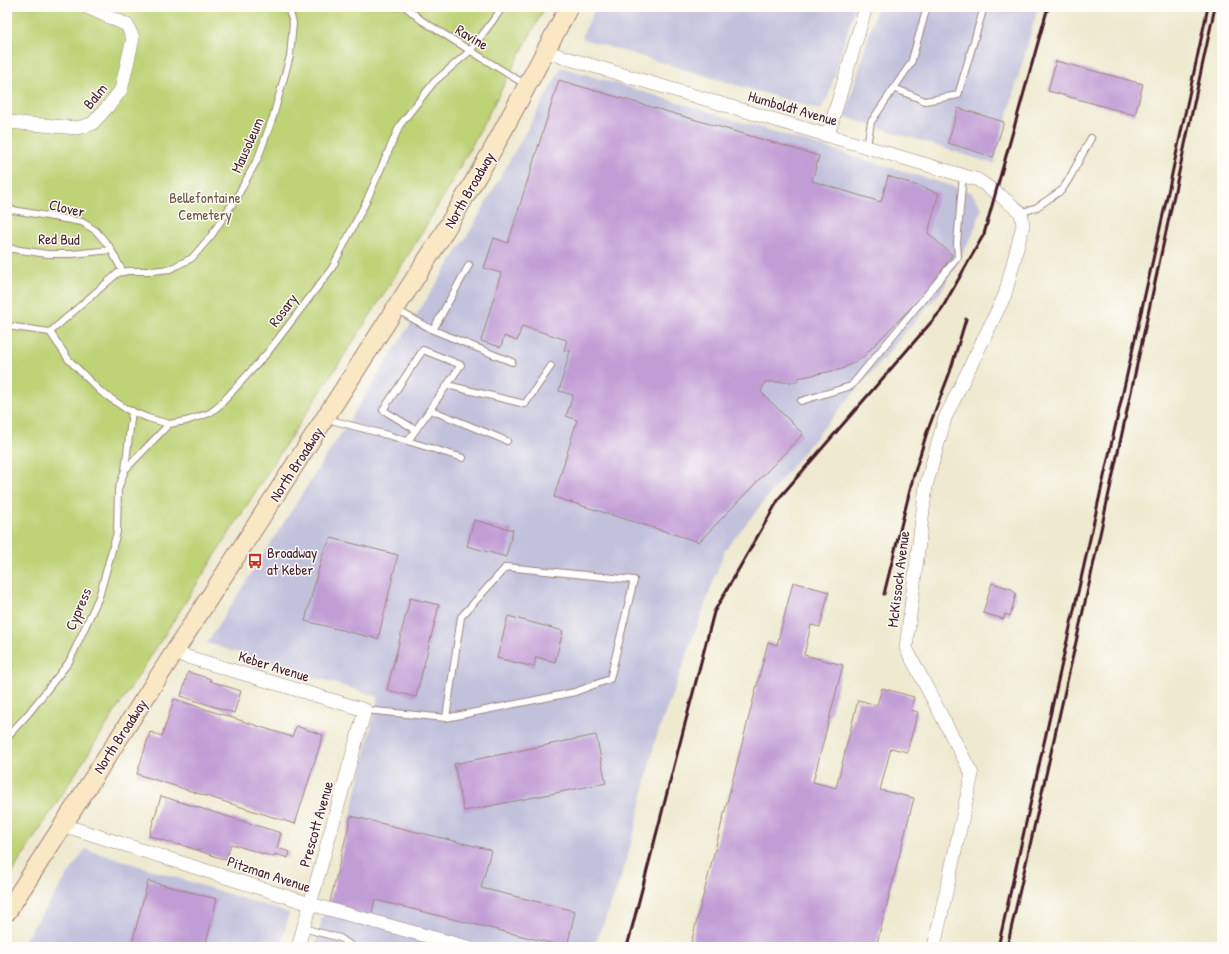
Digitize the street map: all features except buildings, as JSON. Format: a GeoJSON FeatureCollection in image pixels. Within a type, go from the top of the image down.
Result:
{"type":"FeatureCollection","features":[{"type":"Feature","properties":{"kind":"main road","name":"North Broadway"},"geometry":{"type":"LineString","coordinates":[[7,912],[396,310],[473,183],[570,7]]}},
{"type":"Feature","properties":{"kind":"street","name":"Balm"},"geometry":{"type":"LineString","coordinates":[[7,122],[78,128],[92,124],[121,90],[133,38],[127,25],[87,7]]}},
{"type":"Feature","properties":{"kind":"street"},"geometry":{"type":"LineString","coordinates":[[828,135],[866,7]]}},
{"type":"Feature","properties":{"kind":"street","name":"Humboldt Avenue"},"geometry":{"type":"LineString","coordinates":[[546,52],[978,180],[1001,196],[1021,213]]}},
{"type":"Feature","properties":{"kind":"street","name":"McKissock Avenue"},"geometry":{"type":"LineString","coordinates":[[934,947],[972,774],[906,648],[926,486],[945,418],[1004,295],[1023,225],[1021,213]]}},
{"type":"Feature","properties":{"kind":"street","name":"Keber Avenue"},"geometry":{"type":"LineString","coordinates":[[174,653],[365,710]]}},
{"type":"Feature","properties":{"kind":"street","name":"Prescott Avenue"},"geometry":{"type":"LineString","coordinates":[[298,947],[365,710]]}},
{"type":"Feature","properties":{"kind":"street","name":"Pitzman Avenue"},"geometry":{"type":"LineString","coordinates":[[63,825],[310,904],[467,947]]}},
{"type":"Feature","properties":{"kind":"lane","name":"Mausoleum"},"geometry":{"type":"LineString","coordinates":[[123,272],[170,269],[192,258],[211,236],[238,195],[258,158],[273,117],[290,56],[293,23],[288,7]]}},
{"type":"Feature","properties":{"kind":"lane","name":"Ravine"},"geometry":{"type":"LineString","coordinates":[[406,7],[421,20],[527,86]]}},
{"type":"Feature","properties":{"kind":"lane","name":"Rosary"},"geometry":{"type":"LineString","coordinates":[[50,332],[68,360],[100,391],[132,411],[148,418],[169,424],[186,421],[210,413],[225,399],[268,352],[332,268],[366,202],[400,125],[434,82],[470,50],[503,7]]}},
{"type":"Feature","properties":{"kind":"lane"},"geometry":{"type":"LineString","coordinates":[[867,146],[871,122],[911,63],[927,7]]}},
{"type":"Feature","properties":{"kind":"lane"},"geometry":{"type":"LineString","coordinates":[[894,88],[925,100],[958,95],[984,7]]}},
{"type":"Feature","properties":{"kind":"lane"},"geometry":{"type":"LineString","coordinates":[[1021,213],[1037,206],[1062,190],[1091,138]]}},
{"type":"Feature","properties":{"kind":"lane"},"geometry":{"type":"LineString","coordinates":[[801,401],[851,386],[958,257],[957,243],[963,175]]}},
{"type":"Feature","properties":{"kind":"lane","name":"Clover"},"geometry":{"type":"LineString","coordinates":[[7,208],[82,222],[96,231],[111,250],[123,272]]}},
{"type":"Feature","properties":{"kind":"lane","name":"Red Bud"},"geometry":{"type":"LineString","coordinates":[[7,248],[48,254],[72,254],[111,250]]}},
{"type":"Feature","properties":{"kind":"lane"},"geometry":{"type":"LineString","coordinates":[[433,330],[469,265]]}},
{"type":"Feature","properties":{"kind":"lane"},"geometry":{"type":"LineString","coordinates":[[7,326],[50,332],[118,273],[123,272]]}},
{"type":"Feature","properties":{"kind":"lane"},"geometry":{"type":"LineString","coordinates":[[396,310],[433,330],[512,362]]}},
{"type":"Feature","properties":{"kind":"lane"},"geometry":{"type":"LineString","coordinates":[[408,441],[431,410],[461,365],[423,350],[383,410],[416,430]]}},
{"type":"Feature","properties":{"kind":"lane"},"geometry":{"type":"LineString","coordinates":[[447,385],[525,404],[551,366]]}},
{"type":"Feature","properties":{"kind":"lane"},"geometry":{"type":"LineString","coordinates":[[431,410],[508,441]]}},
{"type":"Feature","properties":{"kind":"lane","name":"Cypress"},"geometry":{"type":"LineString","coordinates":[[7,737],[28,714],[69,662],[99,597],[116,532],[118,490],[125,470],[132,411]]}},
{"type":"Feature","properties":{"kind":"lane"},"geometry":{"type":"LineString","coordinates":[[326,418],[463,458]]}},
{"type":"Feature","properties":{"kind":"lane","name":"Cypress"},"geometry":{"type":"LineString","coordinates":[[125,470],[169,424]]}},
{"type":"Feature","properties":{"kind":"lane"},"geometry":{"type":"LineString","coordinates":[[365,710],[446,718],[575,692],[610,679],[634,580],[506,567],[461,616],[446,718]]}},
{"type":"Feature","properties":{"kind":"lane"},"geometry":{"type":"LineString","coordinates":[[303,928],[340,938],[353,947]]}},
{"type":"Feature","properties":{"kind":"shaded area"},"geometry":{"type":"Polygon","coordinates":[[[596,7],[855,7],[828,97],[820,110],[583,39],[583,34],[596,7]]]}},
{"type":"Feature","properties":{"kind":"shaded area"},"geometry":{"type":"Polygon","coordinates":[[[877,7],[1038,7],[994,164],[845,117],[877,7]]]}},
{"type":"Feature","properties":{"kind":"shaded area"},"geometry":{"type":"Polygon","coordinates":[[[562,67],[971,192],[982,208],[972,236],[942,290],[805,450],[725,550],[655,741],[635,830],[620,881],[594,947],[315,947],[322,918],[329,906],[378,697],[207,643],[470,231],[562,67]]]}},
{"type":"Feature","properties":{"kind":"shaded area"},"geometry":{"type":"Polygon","coordinates":[[[85,849],[289,913],[281,947],[20,947],[85,849]]]}},
{"type":"Feature","properties":{"kind":"green space","name":"Bellefontaine Cemetery"},"geometry":{"type":"Polygon","coordinates":[[[7,7],[545,7],[456,174],[407,257],[7,880],[7,7]]]}},
{"type":"Feature","properties":{"kind":"railway"},"geometry":{"type":"LineString","coordinates":[[627,947],[714,612],[780,497],[940,312],[984,234],[1048,7]]}},
{"type":"Feature","properties":{"kind":"railway"},"geometry":{"type":"LineString","coordinates":[[998,947],[1167,197],[1208,7]]}},
{"type":"Feature","properties":{"kind":"railway"},"geometry":{"type":"LineString","coordinates":[[1007,947],[1090,580],[1215,7]]}},
{"type":"Feature","properties":{"kind":"railway"},"geometry":{"type":"LineString","coordinates":[[884,594],[913,478],[927,432],[950,372],[966,319]]}},
{"type":"Feature","properties":{"kind":"place","name":"Broadway at Keber"},"geometry":{"type":"Point","coordinates":[255,561]}}]}
